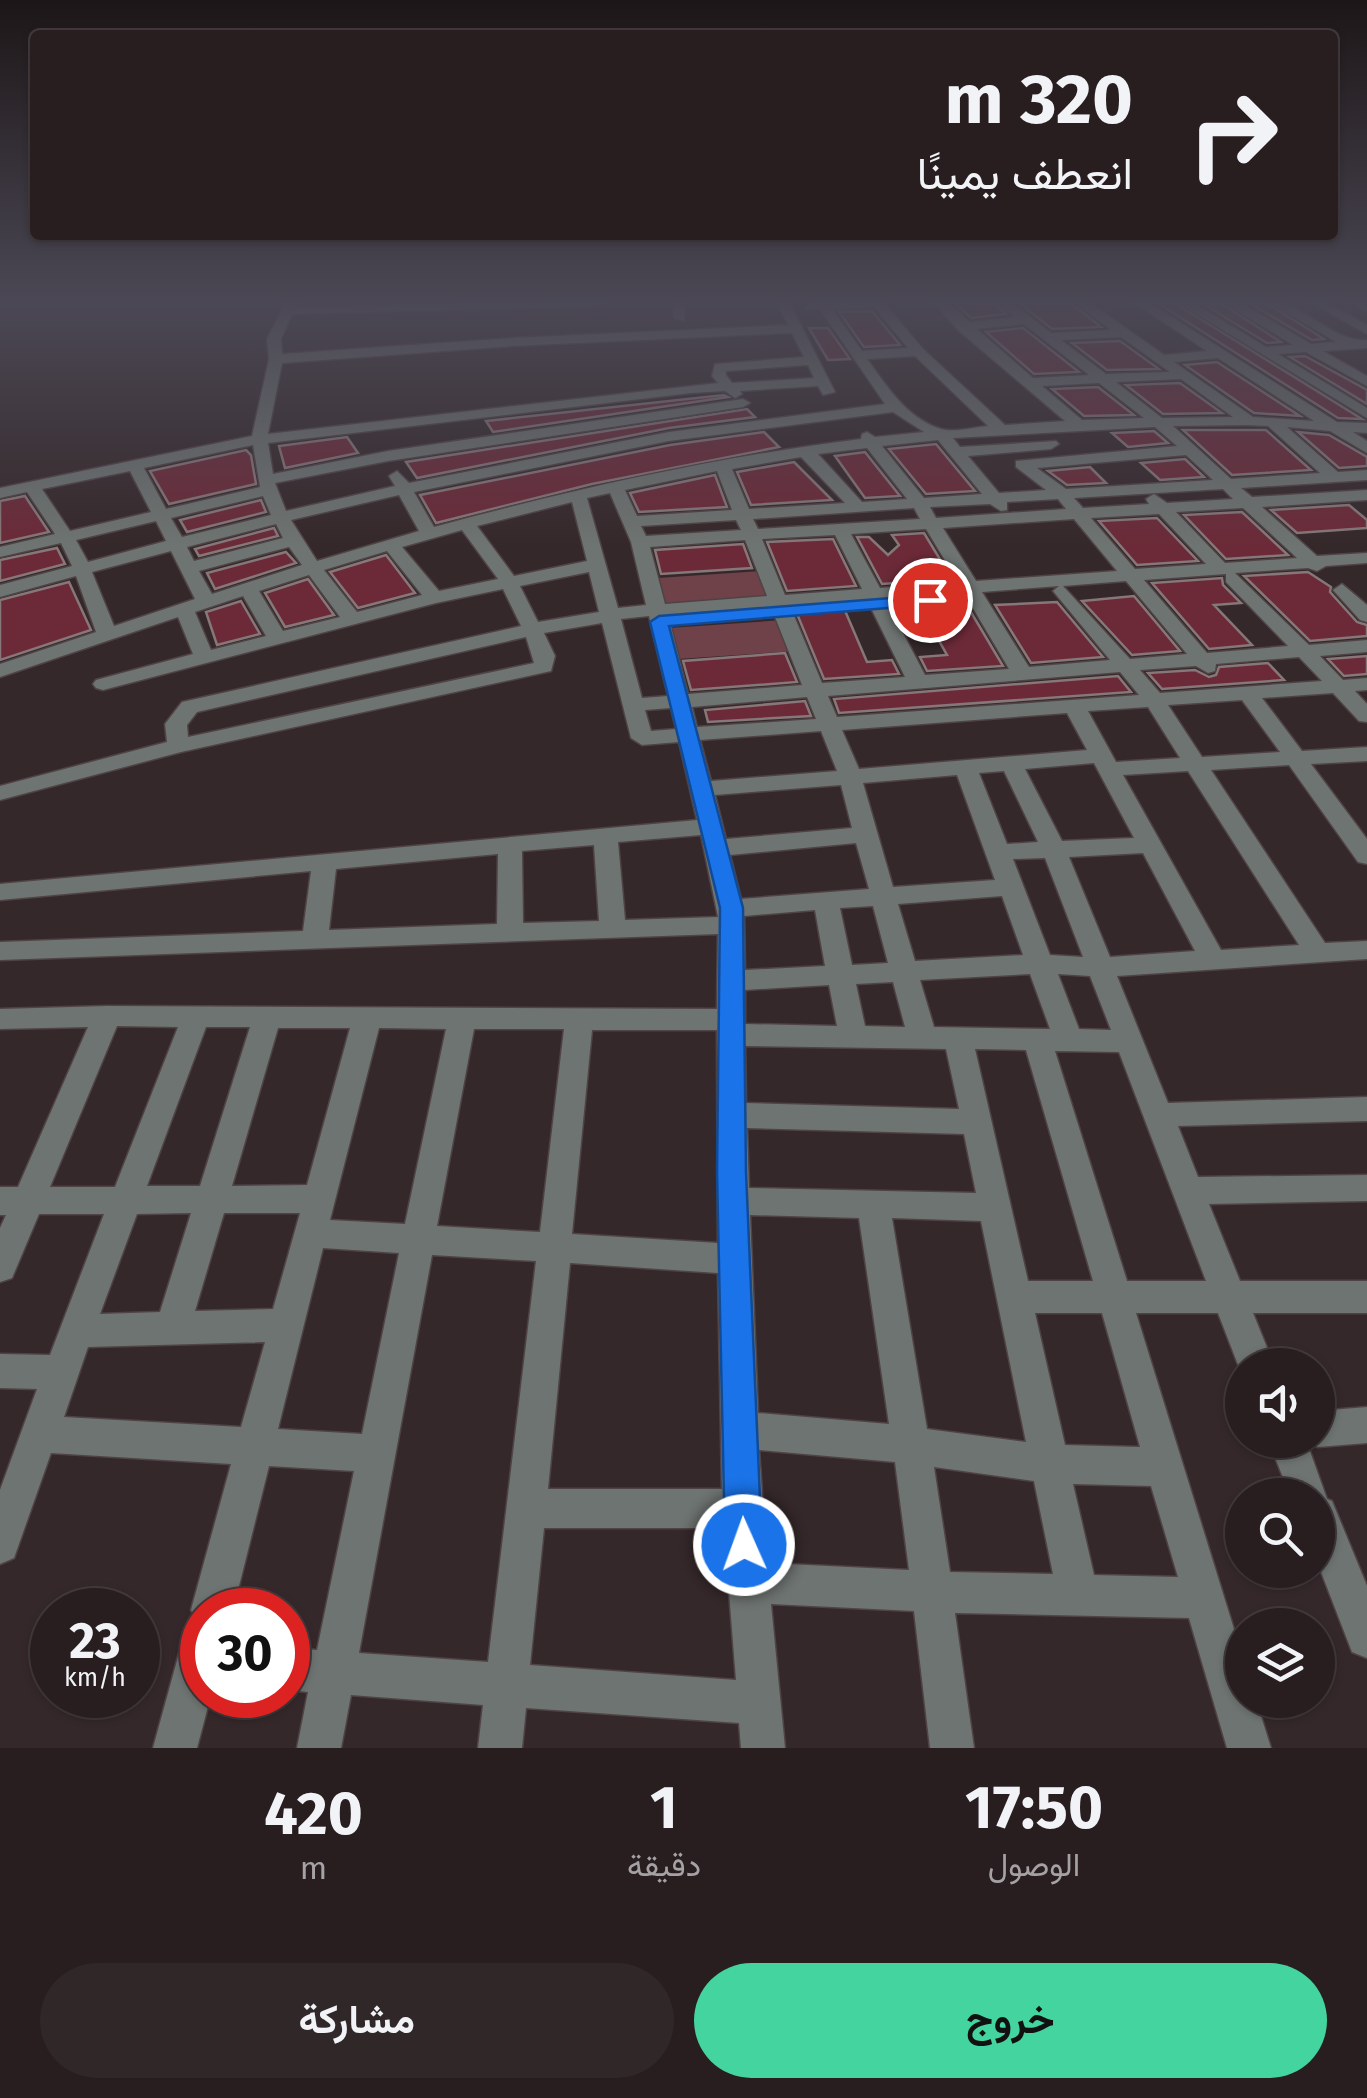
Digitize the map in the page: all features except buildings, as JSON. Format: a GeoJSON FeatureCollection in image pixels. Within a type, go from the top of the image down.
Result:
{"type":"FeatureCollection","features":[{"type":"Feature","properties":{"kind":"street"},"geometry":{"type":"LineString","coordinates":[[271,384],[260,440],[268,485],[279,516],[351,618]]}},
{"type":"Feature","properties":{"kind":"street"},"geometry":{"type":"LineString","coordinates":[[0,493],[260,440],[591,400],[785,384]]}},
{"type":"Feature","properties":{"kind":"street"},"geometry":{"type":"LineString","coordinates":[[823,384],[840,413],[874,444],[919,503],[1024,676]]}},
{"type":"Feature","properties":{"kind":"street"},"geometry":{"type":"LineString","coordinates":[[879,384],[896,408],[943,436],[1010,518]]}},
{"type":"Feature","properties":{"kind":"street"},"geometry":{"type":"LineString","coordinates":[[951,384],[1000,430]]}},
{"type":"Feature","properties":{"kind":"street"},"geometry":{"type":"LineString","coordinates":[[1031,384],[1078,425]]}},
{"type":"Feature","properties":{"kind":"street"},"geometry":{"type":"LineString","coordinates":[[1112,384],[1318,567]]}},
{"type":"Feature","properties":{"kind":"street"},"geometry":{"type":"LineString","coordinates":[[1198,384],[1249,421]]}},
{"type":"Feature","properties":{"kind":"street"},"geometry":{"type":"LineString","coordinates":[[1267,384],[1367,448]]}},
{"type":"Feature","properties":{"kind":"street"},"geometry":{"type":"LineString","coordinates":[[1317,384],[1367,414]]}},
{"type":"Feature","properties":{"kind":"street"},"geometry":{"type":"LineString","coordinates":[[727,386],[762,424],[858,507]]}},
{"type":"Feature","properties":{"kind":"street"},"geometry":{"type":"LineString","coordinates":[[591,400],[632,464]]}},
{"type":"Feature","properties":{"kind":"street"},"geometry":{"type":"LineString","coordinates":[[0,552],[164,514],[367,460],[743,403]]}},
{"type":"Feature","properties":{"kind":"street"},"geometry":{"type":"LineString","coordinates":[[0,671],[206,602],[466,523],[513,489],[632,464],[762,424],[896,408]]}},
{"type":"Feature","properties":{"kind":"street"},"geometry":{"type":"LineString","coordinates":[[472,414],[513,489]]}},
{"type":"Feature","properties":{"kind":"street"},"geometry":{"type":"LineString","coordinates":[[632,464],[724,466],[796,453],[1078,425],[1249,421],[1367,428]]}},
{"type":"Feature","properties":{"kind":"street"},"geometry":{"type":"LineString","coordinates":[[1272,422],[1334,477]]}},
{"type":"Feature","properties":{"kind":"street"},"geometry":{"type":"LineString","coordinates":[[1046,427],[1117,490]]}},
{"type":"Feature","properties":{"kind":"street"},"geometry":{"type":"LineString","coordinates":[[352,428],[367,460]]}},
{"type":"Feature","properties":{"kind":"street"},"geometry":{"type":"LineString","coordinates":[[956,452],[1063,443]]}},
{"type":"Feature","properties":{"kind":"street"},"geometry":{"type":"LineString","coordinates":[[1190,450],[1022,463],[1062,494],[1201,660],[1239,693],[1295,758],[1367,856]]}},
{"type":"Feature","properties":{"kind":"street"},"geometry":{"type":"LineString","coordinates":[[388,456],[429,533]]}},
{"type":"Feature","properties":{"kind":"street"},"geometry":{"type":"LineString","coordinates":[[136,464],[206,602]]}},
{"type":"Feature","properties":{"kind":"street"},"geometry":{"type":"LineString","coordinates":[[0,591],[176,541],[404,490],[513,489],[578,494],[616,487],[632,464]]}},
{"type":"Feature","properties":{"kind":"street"},"geometry":{"type":"LineString","coordinates":[[724,466],[832,724],[868,834],[922,1036]]}},
{"type":"Feature","properties":{"kind":"street"},"geometry":{"type":"LineString","coordinates":[[632,522],[1367,475]]}},
{"type":"Feature","properties":{"kind":"street"},"geometry":{"type":"LineString","coordinates":[[32,487],[68,536],[107,634]]}},
{"type":"Feature","properties":{"kind":"street"},"geometry":{"type":"LineString","coordinates":[[616,487],[640,542],[704,789],[732,916],[732,1201],[742,1508],[745,1582],[762,1748]]}},
{"type":"Feature","properties":{"kind":"street"},"geometry":{"type":"LineString","coordinates":[[1143,489],[1367,716]]}},
{"type":"Feature","properties":{"kind":"street"},"geometry":{"type":"LineString","coordinates":[[578,494],[642,738],[1367,684]]}},
{"type":"Feature","properties":{"kind":"street"},"geometry":{"type":"LineString","coordinates":[[640,542],[1244,502],[1363,499]]}},
{"type":"Feature","properties":{"kind":"street"},"geometry":{"type":"LineString","coordinates":[[0,793],[178,746],[538,670],[546,662],[534,629],[509,582],[466,523]]}},
{"type":"Feature","properties":{"kind":"street"},"geometry":{"type":"LineString","coordinates":[[841,530],[919,684]]}},
{"type":"Feature","properties":{"kind":"street"},"geometry":{"type":"LineString","coordinates":[[190,568],[294,540]]}},
{"type":"Feature","properties":{"kind":"street"},"geometry":{"type":"LineString","coordinates":[[390,544],[434,598]]}},
{"type":"Feature","properties":{"kind":"street"},"geometry":{"type":"LineString","coordinates":[[1318,567],[1367,558]]}},
{"type":"Feature","properties":{"kind":"street"},"geometry":{"type":"LineString","coordinates":[[103,684],[351,618],[596,565]]}},
{"type":"Feature","properties":{"kind":"street"},"geometry":{"type":"LineString","coordinates":[[178,746],[176,724],[190,707],[609,614],[658,616],[1318,567],[1367,569]]}},
{"type":"Feature","properties":{"kind":"street"},"geometry":{"type":"LineString","coordinates":[[973,592],[1062,590],[1134,580]]}},
{"type":"Feature","properties":{"kind":"street"},"geometry":{"type":"LineString","coordinates":[[248,589],[277,638]]}},
{"type":"Feature","properties":{"kind":"street"},"geometry":{"type":"LineString","coordinates":[[1062,590],[1152,698],[1198,763],[1318,954]]}},
{"type":"Feature","properties":{"kind":"street"},"geometry":{"type":"LineString","coordinates":[[1342,590],[1367,616]]}},
{"type":"Feature","properties":{"kind":"street"},"geometry":{"type":"LineString","coordinates":[[184,609],[204,656]]}},
{"type":"Feature","properties":{"kind":"street"},"geometry":{"type":"LineString","coordinates":[[632,705],[1367,646]]}},
{"type":"Feature","properties":{"kind":"street"},"geometry":{"type":"LineString","coordinates":[[1073,704],[1214,959]]}},
{"type":"Feature","properties":{"kind":"street"},"geometry":{"type":"LineString","coordinates":[[704,789],[1012,765],[1198,763],[1367,754]]}},
{"type":"Feature","properties":{"kind":"street"},"geometry":{"type":"LineString","coordinates":[[1012,765],[1054,849],[1184,1191],[1249,1348]]}},
{"type":"Feature","properties":{"kind":"street"},"geometry":{"type":"LineString","coordinates":[[966,768],[1040,964],[1054,1042],[1115,1298],[1250,1748]]}},
{"type":"Feature","properties":{"kind":"street"},"geometry":{"type":"LineString","coordinates":[[0,892],[605,836],[868,834]]}},
{"type":"Feature","properties":{"kind":"street"},"geometry":{"type":"LineString","coordinates":[[605,836],[613,928]]}},
{"type":"Feature","properties":{"kind":"street"},"geometry":{"type":"LineString","coordinates":[[510,844],[510,932]]}},
{"type":"Feature","properties":{"kind":"street"},"geometry":{"type":"LineString","coordinates":[[998,852],[1151,845]]}},
{"type":"Feature","properties":{"kind":"street"},"geometry":{"type":"LineString","coordinates":[[316,941],[325,860]]}},
{"type":"Feature","properties":{"kind":"street"},"geometry":{"type":"LineString","coordinates":[[0,950],[613,928],[826,902],[1011,887]]}},
{"type":"Feature","properties":{"kind":"street"},"geometry":{"type":"LineString","coordinates":[[826,902],[853,1036]]}},
{"type":"Feature","properties":{"kind":"street"},"geometry":{"type":"LineString","coordinates":[[731,980],[1040,964],[1100,967],[1367,950]]}},
{"type":"Feature","properties":{"kind":"street"},"geometry":{"type":"LineString","coordinates":[[2,1022],[107,1016],[462,1018],[959,1040],[1127,1042]]}},
{"type":"Feature","properties":{"kind":"street"},"geometry":{"type":"LineString","coordinates":[[0,1267],[14,1201],[107,1016]]}},
{"type":"Feature","properties":{"kind":"street"},"geometry":{"type":"LineString","coordinates":[[0,1544],[76,1331],[196,1017]]}},
{"type":"Feature","properties":{"kind":"street"},"geometry":{"type":"LineString","coordinates":[[172,1329],[208,1200],[267,1018]]}},
{"type":"Feature","properties":{"kind":"street"},"geometry":{"type":"LineString","coordinates":[[218,1588],[367,1018]]}},
{"type":"Feature","properties":{"kind":"street"},"geometry":{"type":"LineString","coordinates":[[319,1748],[462,1018]]}},
{"type":"Feature","properties":{"kind":"street"},"geometry":{"type":"LineString","coordinates":[[500,1748],[580,1022]]}},
{"type":"Feature","properties":{"kind":"street"},"geometry":{"type":"LineString","coordinates":[[959,1040],[1078,1596]]}},
{"type":"Feature","properties":{"kind":"street"},"geometry":{"type":"LineString","coordinates":[[731,1115],[975,1122]]}},
{"type":"Feature","properties":{"kind":"street"},"geometry":{"type":"LineString","coordinates":[[1155,1115],[1363,1115]]}},
{"type":"Feature","properties":{"kind":"street"},"geometry":{"type":"LineString","coordinates":[[1184,1191],[1367,1188]]}},
{"type":"Feature","properties":{"kind":"street"},"geometry":{"type":"LineString","coordinates":[[14,1201],[208,1200],[316,1216],[419,1238],[734,1258]]}},
{"type":"Feature","properties":{"kind":"street"},"geometry":{"type":"LineString","coordinates":[[732,1201],[993,1207]]}},
{"type":"Feature","properties":{"kind":"street"},"geometry":{"type":"LineString","coordinates":[[874,1206],[952,1748]]}},
{"type":"Feature","properties":{"kind":"street"},"geometry":{"type":"LineString","coordinates":[[1013,1297],[1367,1297]]}},
{"type":"Feature","properties":{"kind":"street"},"geometry":{"type":"LineString","coordinates":[[76,1331],[288,1324]]}},
{"type":"Feature","properties":{"kind":"street"},"geometry":{"type":"LineString","coordinates":[[0,1371],[61,1372]]}},
{"type":"Feature","properties":{"kind":"street"},"geometry":{"type":"LineString","coordinates":[[1335,1428],[1367,1425]]}},
{"type":"Feature","properties":{"kind":"street"},"geometry":{"type":"LineString","coordinates":[[741,1430],[911,1444],[1049,1464],[1166,1467]]}},
{"type":"Feature","properties":{"kind":"street"},"geometry":{"type":"LineString","coordinates":[[40,1434],[378,1454]]}},
{"type":"Feature","properties":{"kind":"street"},"geometry":{"type":"LineString","coordinates":[[527,1508],[742,1508]]}},
{"type":"Feature","properties":{"kind":"street"},"geometry":{"type":"LineString","coordinates":[[1335,1557],[1367,1637]]}},
{"type":"Feature","properties":{"kind":"street"},"geometry":{"type":"LineString","coordinates":[[745,1582],[932,1592],[1204,1598]]}},
{"type":"Feature","properties":{"kind":"street"},"geometry":{"type":"LineString","coordinates":[[310,1670],[757,1703]]}},
{"type":"Feature","properties":{"kind":"street"},"geometry":{"type":"LineString","coordinates":[[175,1748],[184,1718]]}},
{"type":"Feature","properties":{"kind":"shaded area"},"geometry":{"type":"Polygon","coordinates":[[[761,571],[772,599],[666,608],[658,578],[761,571]]]}},
{"type":"Feature","properties":{"kind":"shaded area"},"geometry":{"type":"Polygon","coordinates":[[[784,620],[796,651],[678,659],[669,628],[784,620]]]}},
{"type":"Feature","properties":{"kind":"route"},"geometry":{"type":"LineString","coordinates":[[744,1545],[732,1172],[731,908],[682,701],[659,622],[930,600]]}}]}
